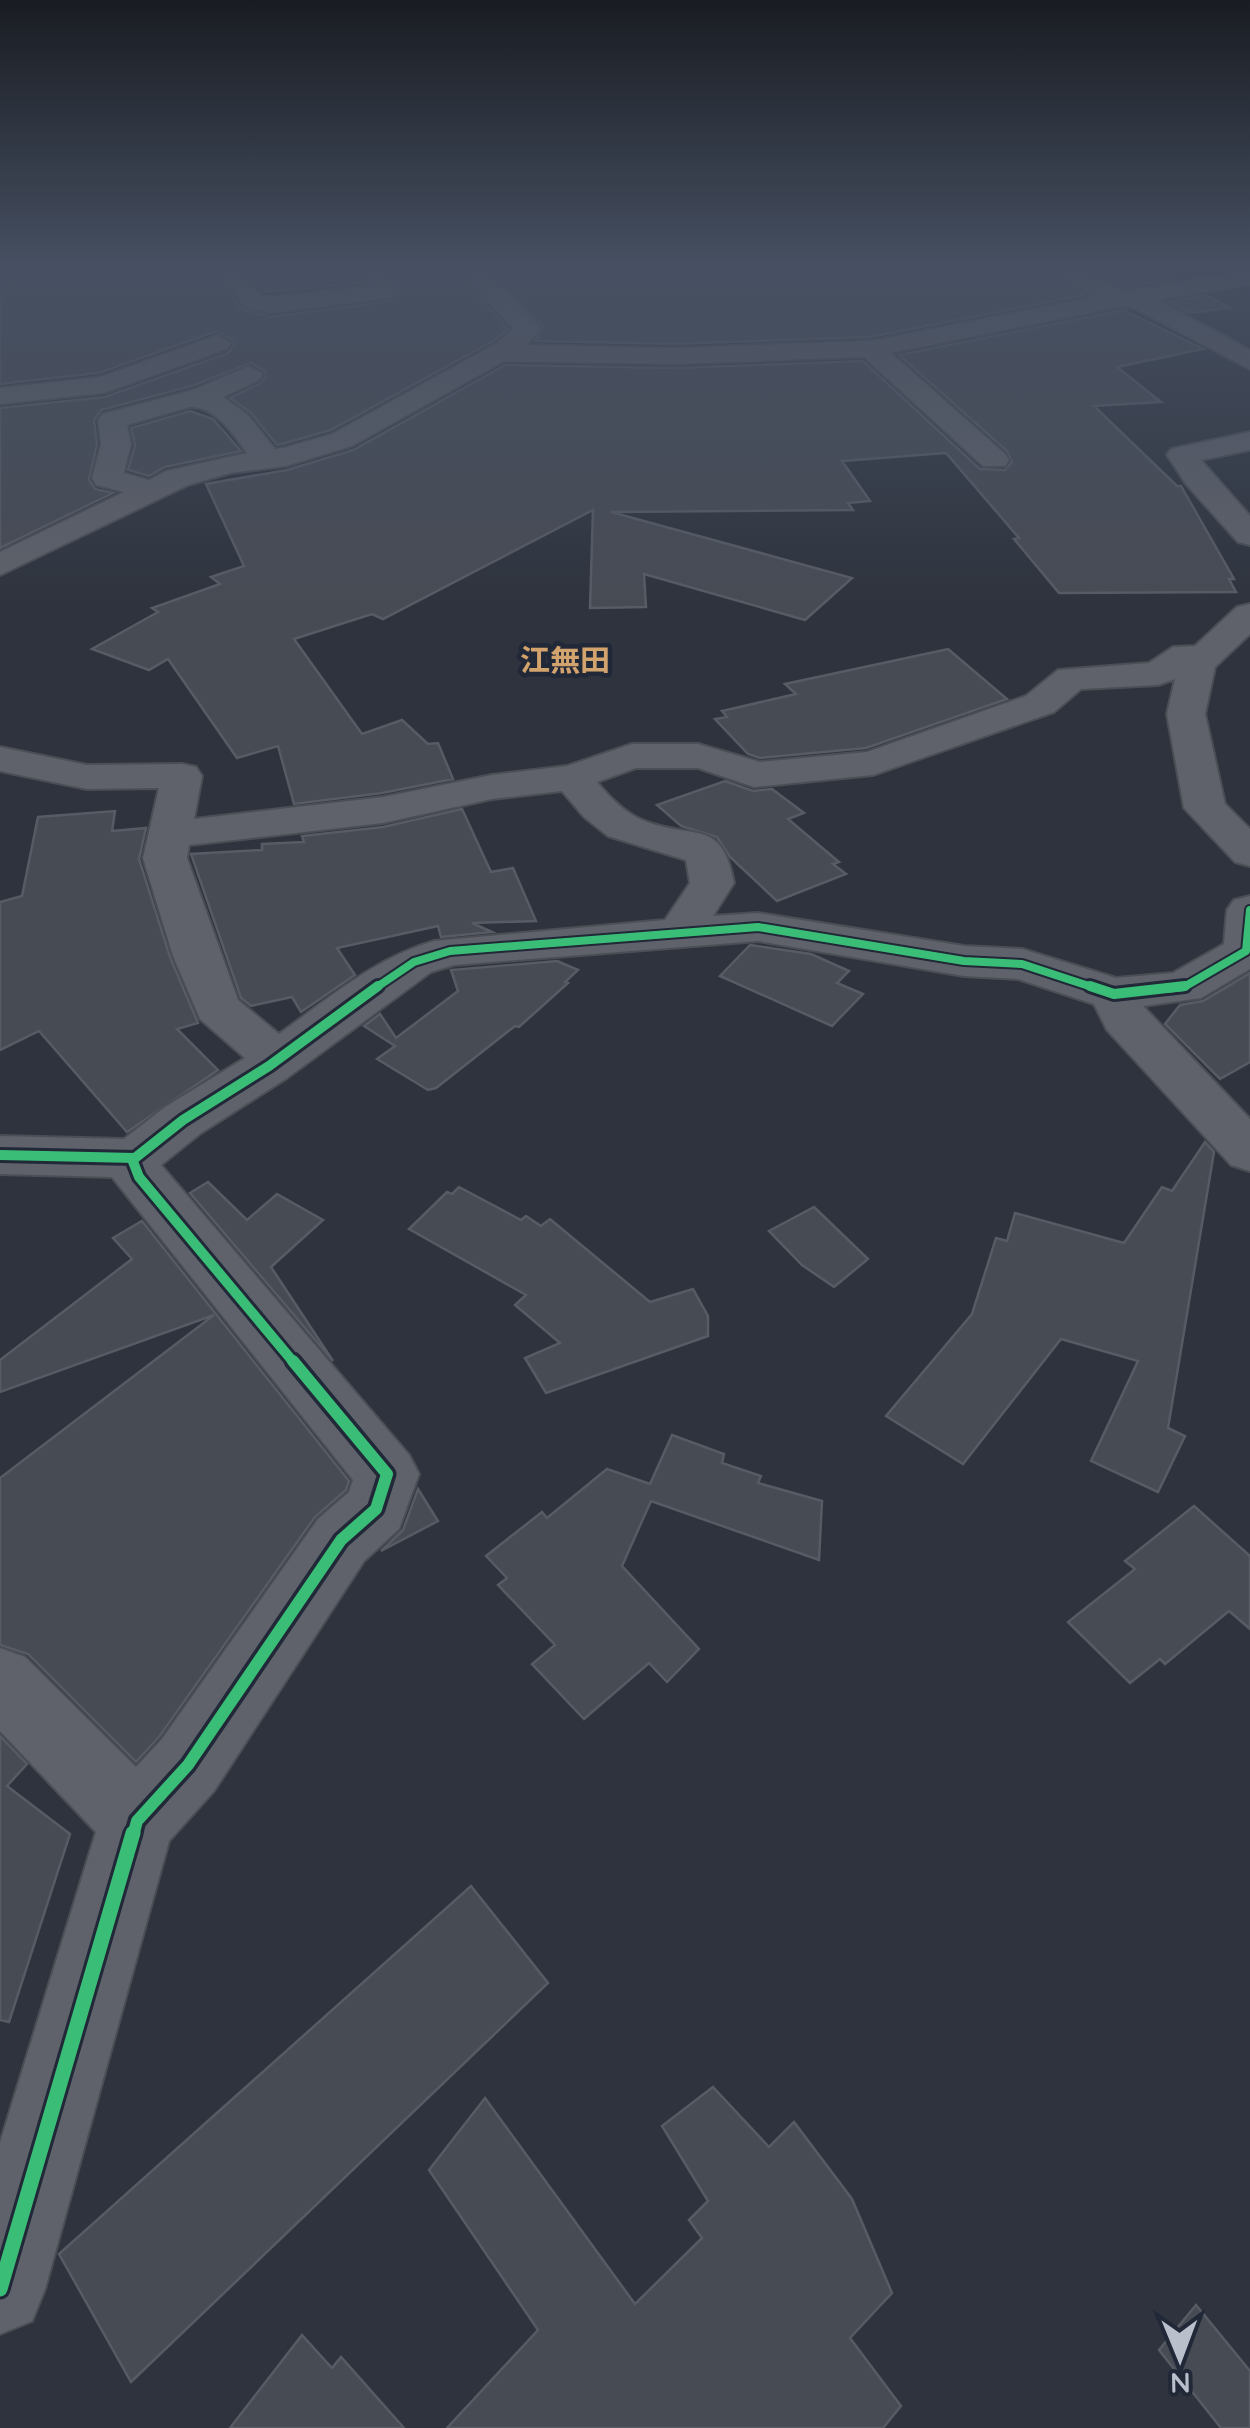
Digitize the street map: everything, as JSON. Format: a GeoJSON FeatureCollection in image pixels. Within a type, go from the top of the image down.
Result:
{"type":"FeatureCollection","features":[{"type":"Feature","properties":{"kind":"street"},"geometry":{"type":"LineString","coordinates":[[2,396],[80,390],[122,378]]}},
{"type":"Feature","properties":{"kind":"street"},"geometry":{"type":"LineString","coordinates":[[112,420],[198,398],[240,378]]}},
{"type":"Feature","properties":{"kind":"street"},"geometry":{"type":"LineString","coordinates":[[0,565],[149,489],[198,471],[268,459],[342,440],[451,378]]}},
{"type":"Feature","properties":{"kind":"street"},"geometry":{"type":"LineString","coordinates":[[903,378],[994,460]]}},
{"type":"Feature","properties":{"kind":"street"},"geometry":{"type":"LineString","coordinates":[[80,390],[82,399],[112,420],[116,444],[107,478],[149,489]]}},
{"type":"Feature","properties":{"kind":"street"},"geometry":{"type":"LineString","coordinates":[[198,398],[222,409],[242,426],[268,459]]}},
{"type":"Feature","properties":{"kind":"street"},"geometry":{"type":"LineString","coordinates":[[1250,442],[1182,455],[1197,478],[1250,535]]}},
{"type":"Feature","properties":{"kind":"street"},"geometry":{"type":"LineString","coordinates":[[1250,615],[1197,664],[1186,714],[1205,808],[1250,853]]}},
{"type":"Feature","properties":{"kind":"street"},"geometry":{"type":"LineString","coordinates":[[169,835],[369,812],[492,787],[573,777],[632,756],[698,756],[733,764],[754,774],[873,763],[1040,704],[1071,678],[1158,674],[1186,655],[1202,659]]}},
{"type":"Feature","properties":{"kind":"street"},"geometry":{"type":"LineString","coordinates":[[0,759],[87,777],[182,776],[164,858],[217,1008],[278,1059]]}},
{"type":"Feature","properties":{"kind":"street"},"geometry":{"type":"LineString","coordinates":[[573,777],[581,792],[629,831],[688,842],[707,854],[712,883],[681,932]]}},
{"type":"Feature","properties":{"kind":"street"},"geometry":{"type":"LineString","coordinates":[[0,1155],[132,1158],[396,973],[450,951],[758,927],[964,960],[1022,964],[1114,994],[1184,987],[1246,951],[1250,910]]}},
{"type":"Feature","properties":{"kind":"street"},"geometry":{"type":"LineString","coordinates":[[1114,994],[1124,1019],[1250,1152]]}},
{"type":"Feature","properties":{"kind":"street"},"geometry":{"type":"LineString","coordinates":[[0,2289],[137,1821],[188,1765],[341,1540],[376,1508],[386,1474],[140,1177],[132,1158]]}},
{"type":"Feature","properties":{"kind":"street"},"geometry":{"type":"LineString","coordinates":[[0,1681],[137,1821]]}},
{"type":"Feature","properties":{"kind":"building"},"geometry":{"type":"Polygon","coordinates":[[[0,378],[51,378],[0,384],[0,378]]]}},
{"type":"Feature","properties":{"kind":"building"},"geometry":{"type":"Polygon","coordinates":[[[157,378],[212,378],[101,410],[94,420],[97,444],[89,480],[95,489],[113,493],[0,548],[0,408],[105,397],[157,378]]]}},
{"type":"Feature","properties":{"kind":"building"},"geometry":{"type":"Polygon","coordinates":[[[264,378],[425,378],[331,430],[277,445],[251,413],[230,398],[264,378]]]}},
{"type":"Feature","properties":{"kind":"building"},"geometry":{"type":"Polygon","coordinates":[[[481,378],[882,378],[980,469],[1005,470],[1012,462],[1007,451],[925,378],[1131,378],[1161,402],[1094,406],[1181,486],[1234,579],[1229,579],[1236,592],[1059,593],[1014,539],[1019,538],[946,453],[842,461],[870,501],[848,503],[853,510],[611,512],[852,578],[805,620],[644,574],[646,607],[590,608],[593,510],[383,619],[372,614],[294,639],[362,734],[402,720],[428,744],[438,743],[453,779],[294,804],[278,746],[237,758],[168,659],[149,670],[92,649],[158,612],[152,608],[220,584],[211,577],[244,566],[206,484],[287,470],[353,450],[481,378]]]}},
{"type":"Feature","properties":{"kind":"building"},"geometry":{"type":"Polygon","coordinates":[[[190,411],[213,419],[241,451],[165,467],[149,476],[128,470],[135,445],[131,428],[190,411]]]}},
{"type":"Feature","properties":{"kind":"building"},"geometry":{"type":"Polygon","coordinates":[[[948,649],[1007,699],[866,748],[760,758],[748,754],[715,719],[727,717],[722,711],[796,694],[785,684],[948,649]]]}},
{"type":"Feature","properties":{"kind":"building"},"geometry":{"type":"Polygon","coordinates":[[[725,781],[753,791],[772,789],[804,813],[788,819],[839,862],[833,864],[846,874],[777,901],[730,857],[717,837],[681,826],[657,805],[725,781]]]}},
{"type":"Feature","properties":{"kind":"building"},"geometry":{"type":"Polygon","coordinates":[[[462,809],[491,872],[513,868],[536,921],[472,923],[492,932],[441,937],[438,926],[337,948],[355,975],[301,1012],[292,997],[251,1006],[241,998],[191,854],[262,850],[262,844],[304,842],[302,836],[383,827],[462,809]]]}},
{"type":"Feature","properties":{"kind":"building"},"geometry":{"type":"Polygon","coordinates":[[[115,811],[112,831],[146,828],[139,859],[170,957],[198,1023],[177,1029],[218,1070],[127,1132],[39,1031],[0,1050],[0,902],[22,896],[38,817],[115,811]]]}},
{"type":"Feature","properties":{"kind":"building"},"geometry":{"type":"Polygon","coordinates":[[[750,945],[811,954],[849,971],[837,983],[863,994],[832,1026],[720,976],[750,945]]]}},
{"type":"Feature","properties":{"kind":"building"},"geometry":{"type":"Polygon","coordinates":[[[557,961],[578,970],[565,982],[568,983],[519,1027],[515,1026],[436,1088],[428,1090],[377,1059],[395,1046],[364,1026],[380,1014],[396,1038],[458,991],[451,970],[557,961]]]}},
{"type":"Feature","properties":{"kind":"building"},"geometry":{"type":"Polygon","coordinates":[[[1250,973],[1250,1062],[1220,1079],[1165,1024],[1180,1005],[1203,1001],[1250,973]]]}},
{"type":"Feature","properties":{"kind":"building"},"geometry":{"type":"Polygon","coordinates":[[[1205,1142],[1214,1152],[1168,1428],[1185,1436],[1158,1492],[1091,1461],[1138,1361],[1061,1339],[963,1464],[886,1416],[972,1314],[996,1238],[1007,1241],[1015,1213],[1124,1243],[1162,1187],[1172,1191],[1205,1142]]]}},
{"type":"Feature","properties":{"kind":"building"},"geometry":{"type":"Polygon","coordinates":[[[208,1182],[247,1220],[277,1194],[323,1220],[271,1267],[333,1361],[190,1193],[208,1182]]]}},
{"type":"Feature","properties":{"kind":"building"},"geometry":{"type":"Polygon","coordinates":[[[459,1187],[521,1220],[526,1216],[541,1226],[550,1219],[650,1302],[693,1289],[708,1316],[708,1336],[546,1393],[525,1358],[560,1343],[515,1305],[526,1295],[409,1229],[447,1192],[452,1194],[459,1187]]]}},
{"type":"Feature","properties":{"kind":"building"},"geometry":{"type":"Polygon","coordinates":[[[814,1207],[868,1259],[834,1287],[802,1265],[769,1231],[814,1207]]]}},
{"type":"Feature","properties":{"kind":"building"},"geometry":{"type":"Polygon","coordinates":[[[142,1221],[349,1481],[346,1490],[315,1517],[159,1737],[136,1762],[28,1654],[0,1645],[0,1478],[214,1315],[0,1392],[0,1360],[132,1259],[113,1238],[142,1221]]]}},
{"type":"Feature","properties":{"kind":"building"},"geometry":{"type":"Polygon","coordinates":[[[672,1435],[724,1454],[722,1463],[761,1476],[758,1483],[822,1501],[819,1560],[651,1501],[622,1566],[699,1649],[667,1682],[649,1663],[584,1719],[532,1664],[555,1645],[498,1585],[507,1578],[486,1556],[542,1512],[547,1518],[607,1469],[650,1484],[672,1435]]]}},
{"type":"Feature","properties":{"kind":"building"},"geometry":{"type":"Polygon","coordinates":[[[418,1489],[438,1521],[381,1551],[403,1530],[418,1489]]]}},
{"type":"Feature","properties":{"kind":"building"},"geometry":{"type":"Polygon","coordinates":[[[1194,1506],[1250,1556],[1250,1629],[1229,1611],[1165,1664],[1160,1659],[1130,1683],[1068,1622],[1135,1569],[1125,1561],[1194,1506]]]}},
{"type":"Feature","properties":{"kind":"building"},"geometry":{"type":"Polygon","coordinates":[[[0,1736],[27,1764],[7,1786],[70,1834],[9,2022],[0,2020],[0,1736]]]}},
{"type":"Feature","properties":{"kind":"building"},"geometry":{"type":"Polygon","coordinates":[[[471,1886],[548,1983],[131,2382],[59,2254],[471,1886]]]}},
{"type":"Feature","properties":{"kind":"building"},"geometry":{"type":"Polygon","coordinates":[[[713,2087],[769,2147],[794,2122],[852,2199],[892,2293],[850,2338],[901,2406],[883,2428],[447,2428],[538,2330],[429,2170],[485,2098],[635,2304],[702,2238],[689,2220],[708,2201],[662,2126],[713,2087]]]}},
{"type":"Feature","properties":{"kind":"building"},"geometry":{"type":"Polygon","coordinates":[[[1196,2305],[1250,2371],[1250,2428],[1221,2428],[1159,2350],[1196,2305]]]}},
{"type":"Feature","properties":{"kind":"building"},"geometry":{"type":"Polygon","coordinates":[[[302,2335],[332,2368],[341,2357],[404,2428],[230,2428],[302,2335]]]}},
{"type":"Feature","properties":{"kind":"cycle path"},"geometry":{"type":"LineString","coordinates":[[0,1155],[135,1158],[183,1120],[269,1066],[396,973],[414,962],[450,951],[758,927],[964,961],[1022,964],[1114,994],[1184,987],[1246,951],[1250,910]]}},
{"type":"Feature","properties":{"kind":"cycle path"},"geometry":{"type":"LineString","coordinates":[[0,2289],[137,1821],[188,1765],[341,1540],[376,1509],[387,1474],[139,1177],[132,1159]]}},
{"type":"Feature","properties":{"kind":"district","name":"江無田"},"geometry":{"type":"Point","coordinates":[565,661]}}]}
